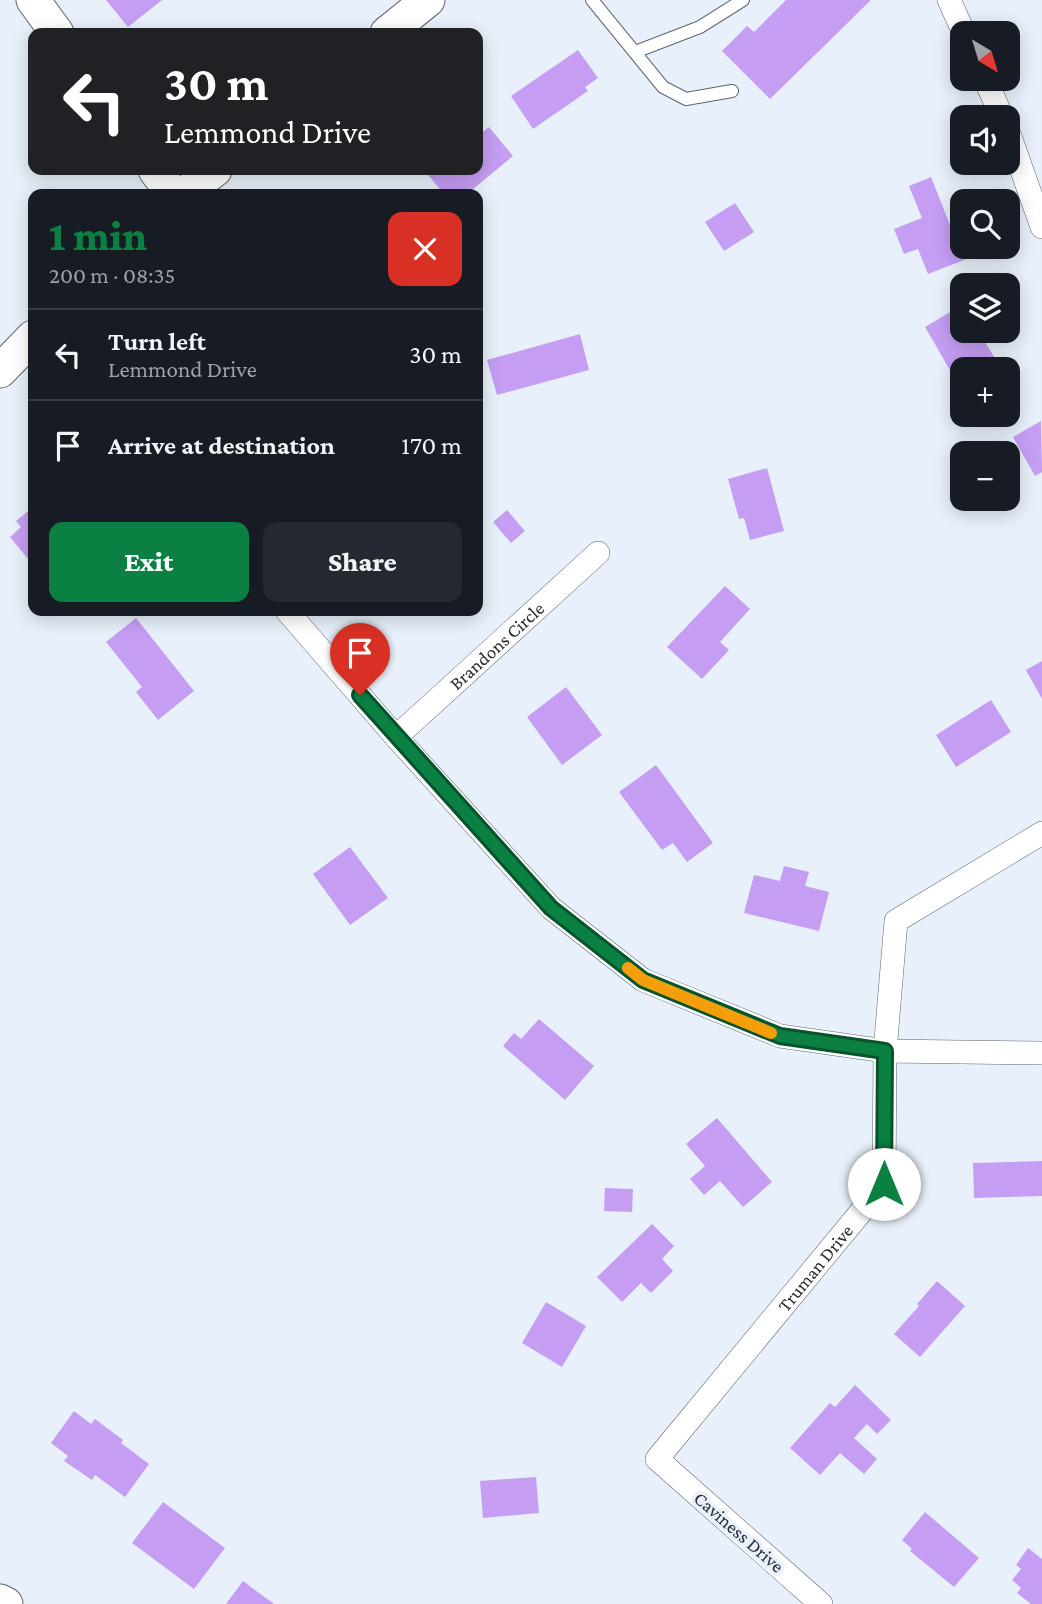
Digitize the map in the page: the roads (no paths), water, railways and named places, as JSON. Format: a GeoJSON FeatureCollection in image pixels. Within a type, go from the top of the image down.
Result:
{"type":"FeatureCollection","features":[{"type":"Feature","properties":{"kind":"street"},"geometry":{"type":"LineString","coordinates":[[33,0],[53,28]]}},
{"type":"Feature","properties":{"kind":"street"},"geometry":{"type":"LineString","coordinates":[[393,28],[428,0]]}},
{"type":"Feature","properties":{"kind":"street"},"geometry":{"type":"LineString","coordinates":[[949,0],[959,21]]}},
{"type":"Feature","properties":{"kind":"street"},"geometry":{"type":"LineString","coordinates":[[1020,165],[1042,227]]}},
{"type":"Feature","properties":{"kind":"street"},"geometry":{"type":"LineString","coordinates":[[190,189],[209,175]]}},
{"type":"Feature","properties":{"kind":"street"},"geometry":{"type":"LineString","coordinates":[[0,371],[28,342]]}},
{"type":"Feature","properties":{"kind":"street","name":"Brandons Circle"},"geometry":{"type":"LineString","coordinates":[[396,737],[598,553]]}},
{"type":"Feature","properties":{"kind":"street"},"geometry":{"type":"LineString","coordinates":[[291,616],[396,737],[551,908],[643,980],[780,1036],[885,1051],[1042,1053]]}},
{"type":"Feature","properties":{"kind":"street","name":"Truman Drive"},"geometry":{"type":"LineString","coordinates":[[657,1459],[884,1184],[885,1051],[896,921],[1042,833]]}},
{"type":"Feature","properties":{"kind":"street","name":"Caviness Drive"},"geometry":{"type":"LineString","coordinates":[[657,1459],[821,1604]]}},
{"type":"Feature","properties":{"kind":"street"},"geometry":{"type":"LineString","coordinates":[[0,1601],[6,1604]]}},
{"type":"Feature","properties":{"kind":"lane"},"geometry":{"type":"LineString","coordinates":[[592,0],[663,87],[686,99],[732,91]]}},
{"type":"Feature","properties":{"kind":"lane"},"geometry":{"type":"LineString","coordinates":[[635,52],[701,27],[743,0]]}}]}
